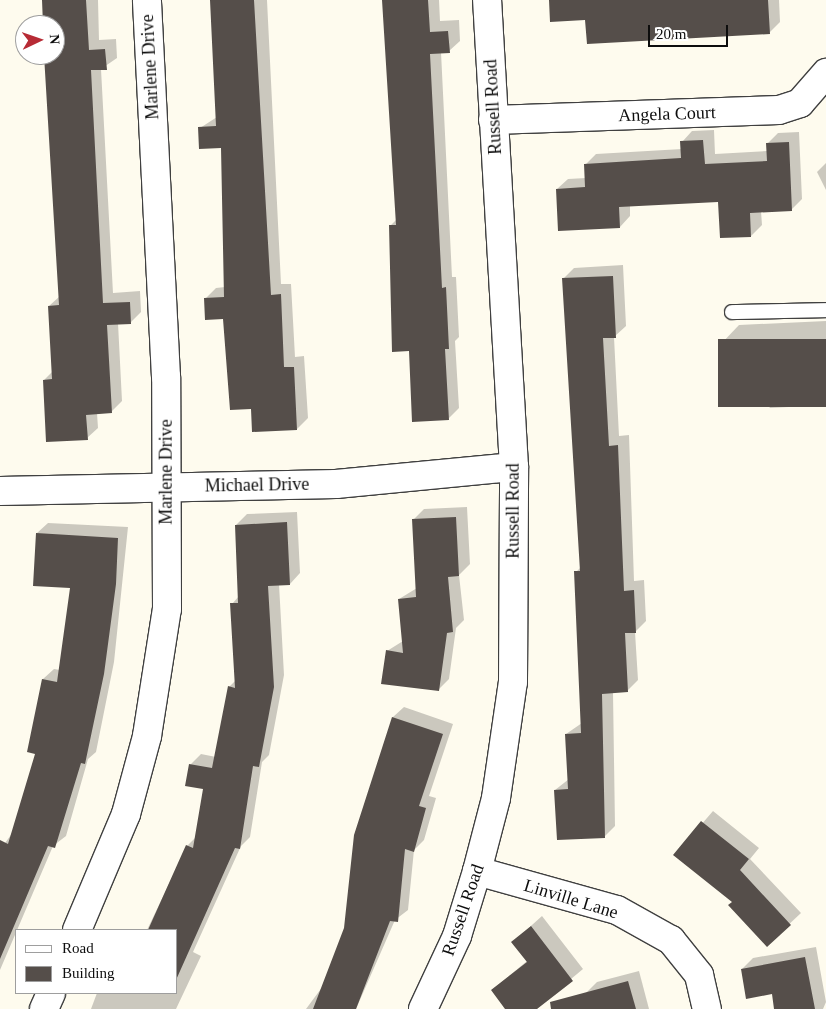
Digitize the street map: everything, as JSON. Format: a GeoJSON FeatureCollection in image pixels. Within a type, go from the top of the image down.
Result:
{"type":"FeatureCollection","features":[{"type":"Feature","properties":{"kind":"street","name":"Marlene Drive"},"geometry":{"type":"LineString","coordinates":[[77,929],[126,814],[147,736],[167,609],[165,368],[147,0]]}},
{"type":"Feature","properties":{"kind":"street","name":"Russell Road"},"geometry":{"type":"LineString","coordinates":[[423,1009],[457,936],[477,871],[509,725],[514,467],[487,0]]}},
{"type":"Feature","properties":{"kind":"street","name":"Angela Court"},"geometry":{"type":"LineString","coordinates":[[493,120],[779,110],[800,103],[826,73]]}},
{"type":"Feature","properties":{"kind":"street","name":"Michael Drive"},"geometry":{"type":"LineString","coordinates":[[0,491],[336,484],[514,467]]}},
{"type":"Feature","properties":{"kind":"street","name":"Linville Lane"},"geometry":{"type":"LineString","coordinates":[[477,871],[617,910],[671,940],[699,975],[707,1009]]}},
{"type":"Feature","properties":{"kind":"street"},"geometry":{"type":"LineString","coordinates":[[44,1009],[50,994]]}},
{"type":"Feature","properties":{"kind":"lane"},"geometry":{"type":"LineString","coordinates":[[732,312],[826,310]]}},
{"type":"Feature","properties":{"kind":"building"},"geometry":{"type":"Polygon","coordinates":[[[42,0],[86,0],[89,50],[105,49],[107,70],[91,70],[103,303],[130,302],[131,324],[107,325],[112,413],[86,415],[88,440],[46,442],[43,380],[52,379],[48,306],[59,305],[45,65],[65,65],[65,15],[43,15],[42,0]]]}},
{"type":"Feature","properties":{"kind":"building"},"geometry":{"type":"Polygon","coordinates":[[[210,0],[254,0],[271,295],[281,294],[284,367],[294,367],[297,430],[252,432],[251,409],[230,410],[223,319],[205,320],[204,298],[224,297],[221,148],[199,149],[198,127],[216,126],[210,0]]]}},
{"type":"Feature","properties":{"kind":"building"},"geometry":{"type":"Polygon","coordinates":[[[382,0],[428,0],[430,32],[448,31],[450,53],[430,54],[442,288],[446,287],[449,349],[445,349],[449,420],[412,422],[409,351],[392,352],[389,225],[396,225],[382,0]]]}},
{"type":"Feature","properties":{"kind":"building"},"geometry":{"type":"Polygon","coordinates":[[[549,0],[768,0],[770,34],[587,44],[585,20],[550,22],[549,0]]]}},
{"type":"Feature","properties":{"kind":"building"},"geometry":{"type":"Polygon","coordinates":[[[703,140],[705,164],[767,161],[766,143],[789,142],[792,211],[750,213],[751,237],[720,238],[718,202],[619,207],[620,228],[558,231],[556,189],[585,187],[584,164],[681,158],[680,141],[703,140]]]}},
{"type":"Feature","properties":{"kind":"building"},"geometry":{"type":"Polygon","coordinates":[[[613,276],[616,338],[603,338],[609,446],[618,445],[624,591],[634,590],[636,633],[625,633],[628,692],[602,694],[605,838],[557,840],[554,790],[568,789],[565,734],[581,733],[574,571],[580,571],[562,278],[613,276]]]}},
{"type":"Feature","properties":{"kind":"building"},"geometry":{"type":"Polygon","coordinates":[[[718,339],[826,339],[826,407],[718,407],[718,339]]]}},
{"type":"Feature","properties":{"kind":"building"},"geometry":{"type":"Polygon","coordinates":[[[456,517],[459,576],[448,577],[453,632],[447,633],[439,691],[381,684],[386,650],[403,653],[398,599],[416,597],[412,519],[456,517]]]}},
{"type":"Feature","properties":{"kind":"building"},"geometry":{"type":"Polygon","coordinates":[[[287,522],[290,585],[268,586],[274,687],[259,767],[253,766],[240,849],[235,848],[178,976],[178,929],[148,929],[186,845],[193,848],[203,789],[185,786],[189,764],[212,768],[228,686],[235,688],[230,603],[238,603],[235,525],[287,522]]]}},
{"type":"Feature","properties":{"kind":"building"},"geometry":{"type":"Polygon","coordinates":[[[36,533],[118,538],[116,584],[104,674],[85,764],[81,763],[55,848],[48,846],[0,959],[0,840],[8,844],[35,754],[27,752],[42,679],[57,682],[70,588],[33,586],[36,533]]]}},
{"type":"Feature","properties":{"kind":"building"},"geometry":{"type":"Polygon","coordinates":[[[392,717],[443,734],[419,806],[426,808],[414,852],[405,849],[398,922],[390,921],[356,1009],[313,1009],[344,928],[354,835],[392,717]]]}},
{"type":"Feature","properties":{"kind":"building"},"geometry":{"type":"Polygon","coordinates":[[[701,821],[749,859],[740,870],[791,925],[767,947],[728,905],[732,902],[673,855],[701,821]]]}},
{"type":"Feature","properties":{"kind":"building"},"geometry":{"type":"Polygon","coordinates":[[[531,926],[573,981],[537,1009],[505,1009],[491,990],[527,962],[511,942],[531,926]]]}},
{"type":"Feature","properties":{"kind":"building"},"geometry":{"type":"Polygon","coordinates":[[[805,957],[815,1009],[774,1009],[772,994],[746,999],[741,969],[805,957]]]}},
{"type":"Feature","properties":{"kind":"building"},"geometry":{"type":"Polygon","coordinates":[[[628,981],[636,1009],[551,1009],[550,1002],[628,981]]]}}]}
